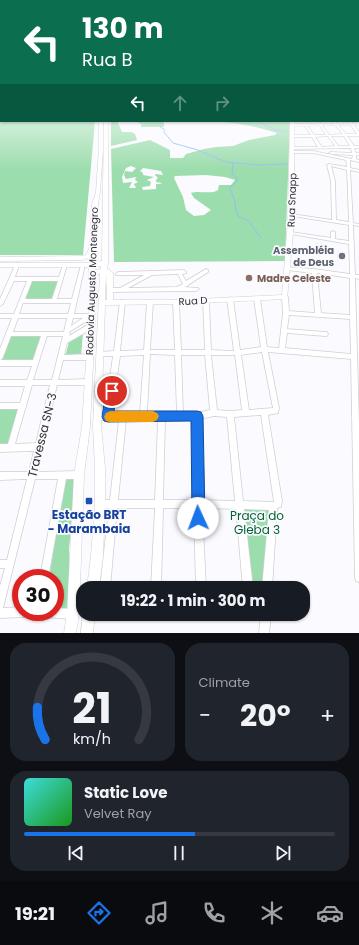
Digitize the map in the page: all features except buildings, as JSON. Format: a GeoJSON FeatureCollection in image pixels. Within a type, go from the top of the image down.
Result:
{"type":"FeatureCollection","features":[{"type":"Feature","properties":{"kind":"main road","name":"Rodovia Augusto Montenegro"},"geometry":{"type":"LineString","coordinates":[[70,633],[73,614],[79,475],[86,427],[90,357],[93,239],[95,204],[98,192],[101,122]]}},
{"type":"Feature","properties":{"kind":"main road","name":"Rodovia Augusto Montenegro"},"geometry":{"type":"LineString","coordinates":[[94,581],[100,504],[98,417],[100,354],[107,295],[104,271],[106,122]]}},
{"type":"Feature","properties":{"kind":"main road"},"geometry":{"type":"LineString","coordinates":[[293,123],[350,122],[359,124]]}},
{"type":"Feature","properties":{"kind":"main road","name":"Rua Snapp"},"geometry":{"type":"LineString","coordinates":[[285,297],[292,214],[293,123]]}},
{"type":"Feature","properties":{"kind":"main road"},"geometry":{"type":"LineString","coordinates":[[95,204],[97,206],[96,218],[100,220],[104,217],[106,203]]}},
{"type":"Feature","properties":{"kind":"main road"},"geometry":{"type":"LineString","coordinates":[[0,259],[82,258],[89,254],[93,239]]}},
{"type":"Feature","properties":{"kind":"main road"},"geometry":{"type":"LineString","coordinates":[[0,265],[92,265],[105,263]]}},
{"type":"Feature","properties":{"kind":"main road"},"geometry":{"type":"LineString","coordinates":[[93,275],[97,272],[104,271],[110,273],[107,295]]}},
{"type":"Feature","properties":{"kind":"main road","name":"Rua D"},"geometry":{"type":"LineString","coordinates":[[107,295],[122,302],[176,302],[285,297]]}},
{"type":"Feature","properties":{"kind":"main road"},"geometry":{"type":"LineString","coordinates":[[87,633],[88,621]]}},
{"type":"Feature","properties":{"kind":"street"},"geometry":{"type":"LineString","coordinates":[[350,122],[359,134]]}},
{"type":"Feature","properties":{"kind":"street"},"geometry":{"type":"LineString","coordinates":[[304,123],[321,148]]}},
{"type":"Feature","properties":{"kind":"street"},"geometry":{"type":"LineString","coordinates":[[319,123],[337,147]]}},
{"type":"Feature","properties":{"kind":"street"},"geometry":{"type":"LineString","coordinates":[[334,123],[357,154]]}},
{"type":"Feature","properties":{"kind":"street"},"geometry":{"type":"LineString","coordinates":[[293,136],[359,134]]}},
{"type":"Feature","properties":{"kind":"street"},"geometry":{"type":"LineString","coordinates":[[300,136],[302,140]]}},
{"type":"Feature","properties":{"kind":"street"},"geometry":{"type":"LineString","coordinates":[[304,144],[306,148]]}},
{"type":"Feature","properties":{"kind":"street"},"geometry":{"type":"LineString","coordinates":[[292,150],[306,148],[359,147]]}},
{"type":"Feature","properties":{"kind":"street"},"geometry":{"type":"LineString","coordinates":[[292,150],[313,152],[359,161]]}},
{"type":"Feature","properties":{"kind":"street"},"geometry":{"type":"LineString","coordinates":[[322,154],[357,154]]}},
{"type":"Feature","properties":{"kind":"street"},"geometry":{"type":"LineString","coordinates":[[354,160],[357,154]]}},
{"type":"Feature","properties":{"kind":"street"},"geometry":{"type":"LineString","coordinates":[[348,159],[351,243],[356,276],[353,317],[359,578]]}},
{"type":"Feature","properties":{"kind":"street"},"geometry":{"type":"LineString","coordinates":[[334,220],[333,182],[330,165],[359,171]]}},
{"type":"Feature","properties":{"kind":"street"},"geometry":{"type":"LineString","coordinates":[[292,214],[359,225]]}},
{"type":"Feature","properties":{"kind":"street"},"geometry":{"type":"LineString","coordinates":[[333,232],[333,240]]}},
{"type":"Feature","properties":{"kind":"street"},"geometry":{"type":"LineString","coordinates":[[291,233],[351,243]]}},
{"type":"Feature","properties":{"kind":"street"},"geometry":{"type":"LineString","coordinates":[[0,302],[12,279],[17,265]]}},
{"type":"Feature","properties":{"kind":"street"},"geometry":{"type":"LineString","coordinates":[[54,301],[65,265]]}},
{"type":"Feature","properties":{"kind":"street","name":"Travessa SN-3"},"geometry":{"type":"LineString","coordinates":[[0,605],[83,265]]}},
{"type":"Feature","properties":{"kind":"street"},"geometry":{"type":"LineString","coordinates":[[287,268],[356,276]]}},
{"type":"Feature","properties":{"kind":"street"},"geometry":{"type":"LineString","coordinates":[[178,289],[206,271]]}},
{"type":"Feature","properties":{"kind":"street"},"geometry":{"type":"LineString","coordinates":[[314,271],[318,315]]}},
{"type":"Feature","properties":{"kind":"street"},"geometry":{"type":"LineString","coordinates":[[118,274],[182,272],[186,285]]}},
{"type":"Feature","properties":{"kind":"street"},"geometry":{"type":"LineString","coordinates":[[107,295],[122,290],[151,273]]}},
{"type":"Feature","properties":{"kind":"street"},"geometry":{"type":"LineString","coordinates":[[12,279],[61,279]]}},
{"type":"Feature","properties":{"kind":"street"},"geometry":{"type":"LineString","coordinates":[[0,357],[30,279]]}},
{"type":"Feature","properties":{"kind":"street"},"geometry":{"type":"LineString","coordinates":[[122,290],[196,289]]}},
{"type":"Feature","properties":{"kind":"street","name":"Rua Snapp"},"geometry":{"type":"LineString","coordinates":[[282,350],[286,313],[285,297]]}},
{"type":"Feature","properties":{"kind":"street"},"geometry":{"type":"LineString","coordinates":[[230,299],[246,412]]}},
{"type":"Feature","properties":{"kind":"street"},"geometry":{"type":"LineString","coordinates":[[98,417],[197,416],[214,413],[264,413],[276,411],[264,349],[257,299]]}},
{"type":"Feature","properties":{"kind":"street"},"geometry":{"type":"LineString","coordinates":[[206,300],[208,352],[214,413]]}},
{"type":"Feature","properties":{"kind":"street"},"geometry":{"type":"LineString","coordinates":[[22,301],[74,301]]}},
{"type":"Feature","properties":{"kind":"street"},"geometry":{"type":"LineString","coordinates":[[108,417],[118,352],[122,302]]}},
{"type":"Feature","properties":{"kind":"street"},"geometry":{"type":"LineString","coordinates":[[143,416],[150,302]]}},
{"type":"Feature","properties":{"kind":"street"},"geometry":{"type":"LineString","coordinates":[[176,302],[180,416]]}},
{"type":"Feature","properties":{"kind":"street"},"geometry":{"type":"LineString","coordinates":[[286,313],[353,317]]}},
{"type":"Feature","properties":{"kind":"street"},"geometry":{"type":"LineString","coordinates":[[0,316],[91,316]]}},
{"type":"Feature","properties":{"kind":"street"},"geometry":{"type":"LineString","coordinates":[[9,334],[45,334],[67,332],[91,316]]}},
{"type":"Feature","properties":{"kind":"street"},"geometry":{"type":"LineString","coordinates":[[65,341],[91,326]]}},
{"type":"Feature","properties":{"kind":"street"},"geometry":{"type":"LineString","coordinates":[[284,331],[325,334]]}},
{"type":"Feature","properties":{"kind":"street"},"geometry":{"type":"LineString","coordinates":[[11,447],[29,383],[45,334]]}},
{"type":"Feature","properties":{"kind":"street"},"geometry":{"type":"LineString","coordinates":[[100,354],[118,352],[237,353],[264,349],[354,357]]}},
{"type":"Feature","properties":{"kind":"street"},"geometry":{"type":"LineString","coordinates":[[61,358],[90,357]]}},
{"type":"Feature","properties":{"kind":"street"},"geometry":{"type":"LineString","coordinates":[[0,363],[36,363]]}},
{"type":"Feature","properties":{"kind":"street"},"geometry":{"type":"LineString","coordinates":[[0,383],[88,382]]}},
{"type":"Feature","properties":{"kind":"street"},"geometry":{"type":"LineString","coordinates":[[0,406],[23,406]]}},
{"type":"Feature","properties":{"kind":"street"},"geometry":{"type":"LineString","coordinates":[[100,504],[274,506],[278,504],[264,413]]}},
{"type":"Feature","properties":{"kind":"street"},"geometry":{"type":"LineString","coordinates":[[230,414],[247,581]]}},
{"type":"Feature","properties":{"kind":"street"},"geometry":{"type":"LineString","coordinates":[[156,581],[162,416]]}},
{"type":"Feature","properties":{"kind":"street"},"geometry":{"type":"LineString","coordinates":[[197,416],[201,581]]}},
{"type":"Feature","properties":{"kind":"street"},"geometry":{"type":"LineString","coordinates":[[106,581],[123,417]]}},
{"type":"Feature","properties":{"kind":"street"},"geometry":{"type":"LineString","coordinates":[[0,448],[39,447]]}},
{"type":"Feature","properties":{"kind":"street"},"geometry":{"type":"LineString","coordinates":[[1,478],[31,475],[79,475]]}},
{"type":"Feature","properties":{"kind":"street"},"geometry":{"type":"LineString","coordinates":[[46,569],[63,475]]}},
{"type":"Feature","properties":{"kind":"street"},"geometry":{"type":"LineString","coordinates":[[268,581],[274,506]]}},
{"type":"Feature","properties":{"kind":"street"},"geometry":{"type":"LineString","coordinates":[[0,564],[10,564]]}},
{"type":"Feature","properties":{"kind":"street"},"geometry":{"type":"LineString","coordinates":[[0,613],[12,612]]}},
{"type":"Feature","properties":{"kind":"street"},"geometry":{"type":"LineString","coordinates":[[64,613],[73,614]]}},
{"type":"Feature","properties":{"kind":"street"},"geometry":{"type":"LineString","coordinates":[[264,633],[265,621]]}},
{"type":"Feature","properties":{"kind":"green space"},"geometry":{"type":"Polygon","coordinates":[[[0,122],[95,122],[83,255],[0,255],[0,122]]]}},
{"type":"Feature","properties":{"kind":"green space"},"geometry":{"type":"Polygon","coordinates":[[[111,122],[117,122],[122,132],[131,132],[135,134],[137,140],[111,146],[111,122]]]}},
{"type":"Feature","properties":{"kind":"green space"},"geometry":{"type":"Polygon","coordinates":[[[137,122],[164,122],[164,127],[141,127],[141,124],[137,122]]]}},
{"type":"Feature","properties":{"kind":"green space"},"geometry":{"type":"Polygon","coordinates":[[[219,122],[290,122],[285,261],[114,262],[111,149],[150,140],[170,150],[170,158],[183,158],[186,154],[204,149],[233,146],[249,140],[275,135],[277,133],[233,123],[219,122]],[[131,166],[126,168],[122,177],[123,183],[132,182],[129,188],[136,188],[134,184],[138,182],[135,180],[136,177],[126,179],[124,175],[125,171],[132,172],[136,168],[131,166]],[[143,168],[140,171],[143,175],[154,177],[147,180],[151,182],[150,186],[142,187],[143,190],[156,189],[156,184],[162,183],[156,182],[158,178],[155,174],[163,175],[161,171],[143,168]],[[206,175],[175,176],[174,178],[183,197],[186,210],[194,216],[204,215],[211,210],[194,198],[191,193],[215,191],[218,190],[219,185],[231,185],[235,180],[225,177],[206,175]]]}},
{"type":"Feature","properties":{"kind":"green space"},"geometry":{"type":"Polygon","coordinates":[[[30,279],[61,279],[54,301],[22,301],[30,279]]]}},
{"type":"Feature","properties":{"kind":"green space"},"geometry":{"type":"Polygon","coordinates":[[[83,333],[81,356],[65,357],[69,342],[83,333]]]}},
{"type":"Feature","properties":{"kind":"green space"},"geometry":{"type":"Polygon","coordinates":[[[9,334],[45,334],[36,363],[0,363],[0,357],[9,334]]]}},
{"type":"Feature","properties":{"kind":"green space"},"geometry":{"type":"Polygon","coordinates":[[[0,406],[23,406],[11,447],[0,448],[0,406]]]}},
{"type":"Feature","properties":{"kind":"green space"},"geometry":{"type":"Polygon","coordinates":[[[76,477],[69,549],[71,600],[69,610],[64,610],[64,569],[50,569],[65,478],[76,477]]]}},
{"type":"Feature","properties":{"kind":"green space","name":"Praça do Gleba 3"},"geometry":{"type":"Polygon","coordinates":[[[239,505],[273,506],[268,581],[247,581],[239,505]]]}},
{"type":"Feature","properties":{"kind":"waterway"},"geometry":{"type":"LineString","coordinates":[[160,122],[160,127],[164,129],[164,132],[173,143],[198,150],[226,162],[258,165],[288,164]]}},
{"type":"Feature","properties":{"kind":"waterway"},"geometry":{"type":"LineString","coordinates":[[258,122],[276,130],[286,131]]}},
{"type":"Feature","properties":{"kind":"waterway"},"geometry":{"type":"LineString","coordinates":[[233,163],[232,174],[236,177],[237,181],[230,188],[234,198],[237,214],[238,216],[249,221],[261,238]]}},
{"type":"Feature","properties":{"kind":"slow traffic"},"geometry":{"type":"LineString","coordinates":[[110,417],[153,416]]}},
{"type":"Feature","properties":{"kind":"place","name":"Assembléia de Deus"},"geometry":{"type":"Point","coordinates":[342,256]}},
{"type":"Feature","properties":{"kind":"place","name":"Madre Celeste"},"geometry":{"type":"Point","coordinates":[249,278]}},
{"type":"Feature","properties":{"kind":"place","name":"Estação BRT - Marambaia"},"geometry":{"type":"Point","coordinates":[89,501]}},
{"type":"Feature","properties":{"kind":"route"},"geometry":{"type":"LineString","coordinates":[[112,391],[108,417],[197,416],[198,518]]}}]}
